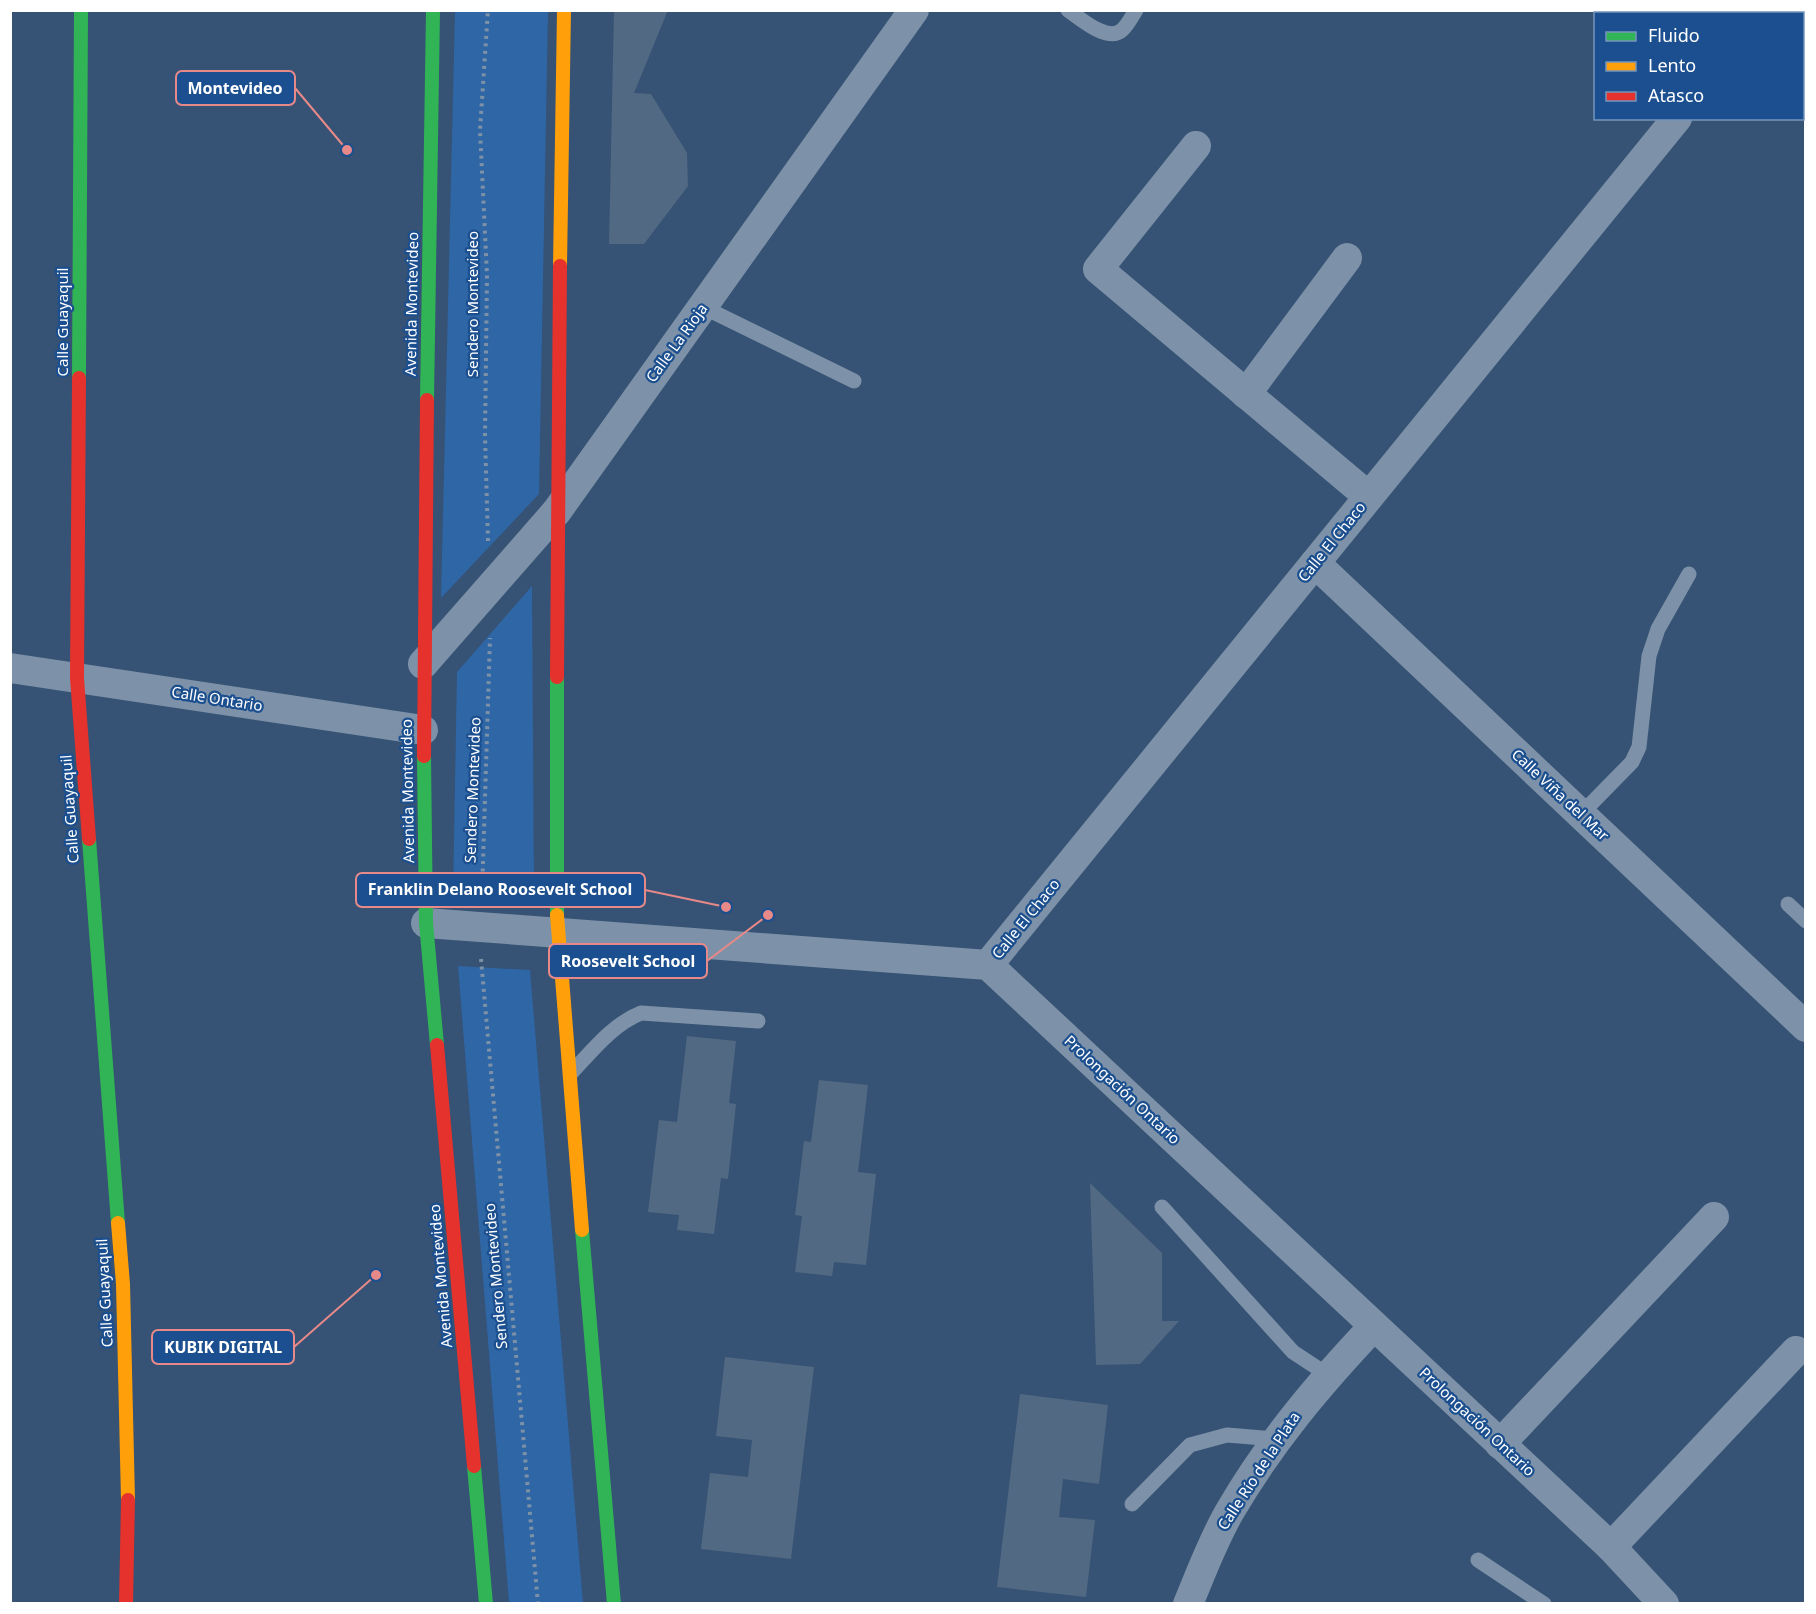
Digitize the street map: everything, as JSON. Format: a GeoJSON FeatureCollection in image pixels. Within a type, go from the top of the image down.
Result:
{"type":"FeatureCollection","features":[{"type":"Feature","properties":{"kind":"street","name":"Calle Guayaquil"},"geometry":{"type":"LineString","coordinates":[[81,10],[77,678],[123,1284],[128,1484],[126,1604]]}},
{"type":"Feature","properties":{"kind":"street","name":"Avenida Montevideo"},"geometry":{"type":"LineString","coordinates":[[433,10],[423,664],[426,923],[486,1604]]}},
{"type":"Feature","properties":{"kind":"street"},"geometry":{"type":"LineString","coordinates":[[564,10],[557,511],[557,932],[614,1604]]}},
{"type":"Feature","properties":{"kind":"street","name":"Calle La Rioja"},"geometry":{"type":"LineString","coordinates":[[423,664],[557,511],[914,10]]}},
{"type":"Feature","properties":{"kind":"street","name":"Calle El Chaco"},"geometry":{"type":"LineString","coordinates":[[988,966],[1675,120]]}},
{"type":"Feature","properties":{"kind":"street"},"geometry":{"type":"LineString","coordinates":[[1196,146],[1098,269],[1368,496]]}},
{"type":"Feature","properties":{"kind":"street"},"geometry":{"type":"LineString","coordinates":[[1246,394],[1347,258]]}},
{"type":"Feature","properties":{"kind":"street","name":"Calle Viña del Mar"},"geometry":{"type":"LineString","coordinates":[[1315,563],[1806,1027]]}},
{"type":"Feature","properties":{"kind":"street","name":"Calle Ontario"},"geometry":{"type":"LineString","coordinates":[[10,668],[423,730]]}},
{"type":"Feature","properties":{"kind":"street"},"geometry":{"type":"LineString","coordinates":[[426,923],[988,966]]}},
{"type":"Feature","properties":{"kind":"street","name":"Prolongación Ontario"},"geometry":{"type":"LineString","coordinates":[[988,966],[1611,1547],[1650,1599]]}},
{"type":"Feature","properties":{"kind":"street"},"geometry":{"type":"LineString","coordinates":[[1500,1444],[1714,1217]]}},
{"type":"Feature","properties":{"kind":"street","name":"Calle Río de la Plata"},"geometry":{"type":"LineString","coordinates":[[1188,1604],[1229,1512],[1276,1439],[1328,1375],[1374,1326]]}},
{"type":"Feature","properties":{"kind":"street"},"geometry":{"type":"LineString","coordinates":[[1611,1547],[1796,1351]]}},
{"type":"Feature","properties":{"kind":"lane"},"geometry":{"type":"LineString","coordinates":[[1068,10],[1103,32],[1113,35],[1122,30],[1136,10]]}},
{"type":"Feature","properties":{"kind":"lane"},"geometry":{"type":"LineString","coordinates":[[703,307],[854,381]]}},
{"type":"Feature","properties":{"kind":"lane"},"geometry":{"type":"LineString","coordinates":[[1581,814],[1632,762],[1639,747],[1649,656],[1658,629],[1689,574]]}},
{"type":"Feature","properties":{"kind":"lane"},"geometry":{"type":"LineString","coordinates":[[1788,904],[1806,921]]}},
{"type":"Feature","properties":{"kind":"lane"},"geometry":{"type":"LineString","coordinates":[[569,1075],[600,1042],[629,1017],[641,1012],[758,1021]]}},
{"type":"Feature","properties":{"kind":"lane"},"geometry":{"type":"LineString","coordinates":[[1162,1208],[1293,1352],[1328,1375]]}},
{"type":"Feature","properties":{"kind":"lane"},"geometry":{"type":"LineString","coordinates":[[1132,1504],[1190,1445],[1227,1435],[1276,1439]]}},
{"type":"Feature","properties":{"kind":"lane"},"geometry":{"type":"LineString","coordinates":[[1478,1560],[1544,1604]]}},
{"type":"Feature","properties":{"kind":"path","name":"Sendero Montevideo"},"geometry":{"type":"LineString","coordinates":[[488,10],[480,130],[487,275],[485,436],[489,588],[479,943],[538,1604]]}},
{"type":"Feature","properties":{"kind":"shaded area"},"geometry":{"type":"Polygon","coordinates":[[[455,11],[548,11],[539,494],[441,598],[455,11]]]}},
{"type":"Feature","properties":{"kind":"shaded area"},"geometry":{"type":"Polygon","coordinates":[[[532,586],[534,893],[453,895],[457,672],[532,586]]]}},
{"type":"Feature","properties":{"kind":"shaded area"},"geometry":{"type":"Polygon","coordinates":[[[458,966],[530,970],[583,1603],[509,1603],[458,966]]]}},
{"type":"Feature","properties":{"kind":"building"},"geometry":{"type":"Polygon","coordinates":[[[614,10],[668,10],[634,93],[651,94],[687,153],[688,186],[644,244],[609,244],[614,10]]]}},
{"type":"Feature","properties":{"kind":"building"},"geometry":{"type":"Polygon","coordinates":[[[687,1036],[736,1041],[729,1103],[736,1104],[728,1179],[721,1178],[714,1234],[677,1230],[679,1215],[648,1212],[659,1120],[677,1122],[687,1036]]]}},
{"type":"Feature","properties":{"kind":"building"},"geometry":{"type":"Polygon","coordinates":[[[819,1080],[868,1085],[858,1172],[876,1174],[866,1265],[834,1262],[832,1276],[795,1272],[802,1216],[795,1215],[804,1141],[811,1142],[819,1080]]]}},
{"type":"Feature","properties":{"kind":"building"},"geometry":{"type":"Polygon","coordinates":[[[1090,1183],[1162,1253],[1162,1321],[1179,1321],[1140,1364],[1096,1365],[1090,1183]]]}},
{"type":"Feature","properties":{"kind":"building"},"geometry":{"type":"Polygon","coordinates":[[[725,1357],[814,1367],[791,1559],[701,1549],[710,1473],[748,1477],[752,1440],[716,1436],[725,1357]]]}},
{"type":"Feature","properties":{"kind":"building"},"geometry":{"type":"Polygon","coordinates":[[[1020,1394],[1108,1405],[1099,1484],[1063,1479],[1059,1517],[1095,1520],[1086,1597],[997,1587],[1020,1394]]]}},
{"type":"Feature","properties":{"kind":"traffic: fast"},"geometry":{"type":"LineString","coordinates":[[79,378],[81,10]]}},
{"type":"Feature","properties":{"kind":"traffic: fast"},"geometry":{"type":"LineString","coordinates":[[427,400],[433,10]]}},
{"type":"Feature","properties":{"kind":"traffic: fast"},"geometry":{"type":"LineString","coordinates":[[557,677],[557,915]]}},
{"type":"Feature","properties":{"kind":"traffic: fast"},"geometry":{"type":"LineString","coordinates":[[424,756],[426,923],[437,1045]]}},
{"type":"Feature","properties":{"kind":"traffic: fast"},"geometry":{"type":"LineString","coordinates":[[89,839],[118,1223]]}},
{"type":"Feature","properties":{"kind":"traffic: fast"},"geometry":{"type":"LineString","coordinates":[[582,1230],[614,1604]]}},
{"type":"Feature","properties":{"kind":"traffic: fast"},"geometry":{"type":"LineString","coordinates":[[474,1466],[486,1604]]}},
{"type":"Feature","properties":{"kind":"traffic: slow"},"geometry":{"type":"LineString","coordinates":[[560,266],[564,10]]}},
{"type":"Feature","properties":{"kind":"traffic: slow"},"geometry":{"type":"LineString","coordinates":[[557,915],[582,1230]]}},
{"type":"Feature","properties":{"kind":"traffic: slow"},"geometry":{"type":"LineString","coordinates":[[118,1223],[123,1284],[128,1500]]}},
{"type":"Feature","properties":{"kind":"traffic: jam"},"geometry":{"type":"LineString","coordinates":[[557,677],[560,266]]}},
{"type":"Feature","properties":{"kind":"traffic: jam"},"geometry":{"type":"LineString","coordinates":[[79,378],[77,678],[89,839]]}},
{"type":"Feature","properties":{"kind":"traffic: jam"},"geometry":{"type":"LineString","coordinates":[[424,756],[427,400]]}},
{"type":"Feature","properties":{"kind":"traffic: jam"},"geometry":{"type":"LineString","coordinates":[[437,1045],[474,1466]]}},
{"type":"Feature","properties":{"kind":"traffic: jam"},"geometry":{"type":"LineString","coordinates":[[126,1604],[128,1500]]}},
{"type":"Feature","properties":{"kind":"place","name":"Montevideo"},"geometry":{"type":"Point","coordinates":[347,150]}},
{"type":"Feature","properties":{"kind":"place","name":"Franklin Delano Roosevelt School"},"geometry":{"type":"Point","coordinates":[726,907]}},
{"type":"Feature","properties":{"kind":"place","name":"Roosevelt School"},"geometry":{"type":"Point","coordinates":[768,915]}},
{"type":"Feature","properties":{"kind":"place","name":"KUBIK DIGITAL"},"geometry":{"type":"Point","coordinates":[376,1275]}}]}
